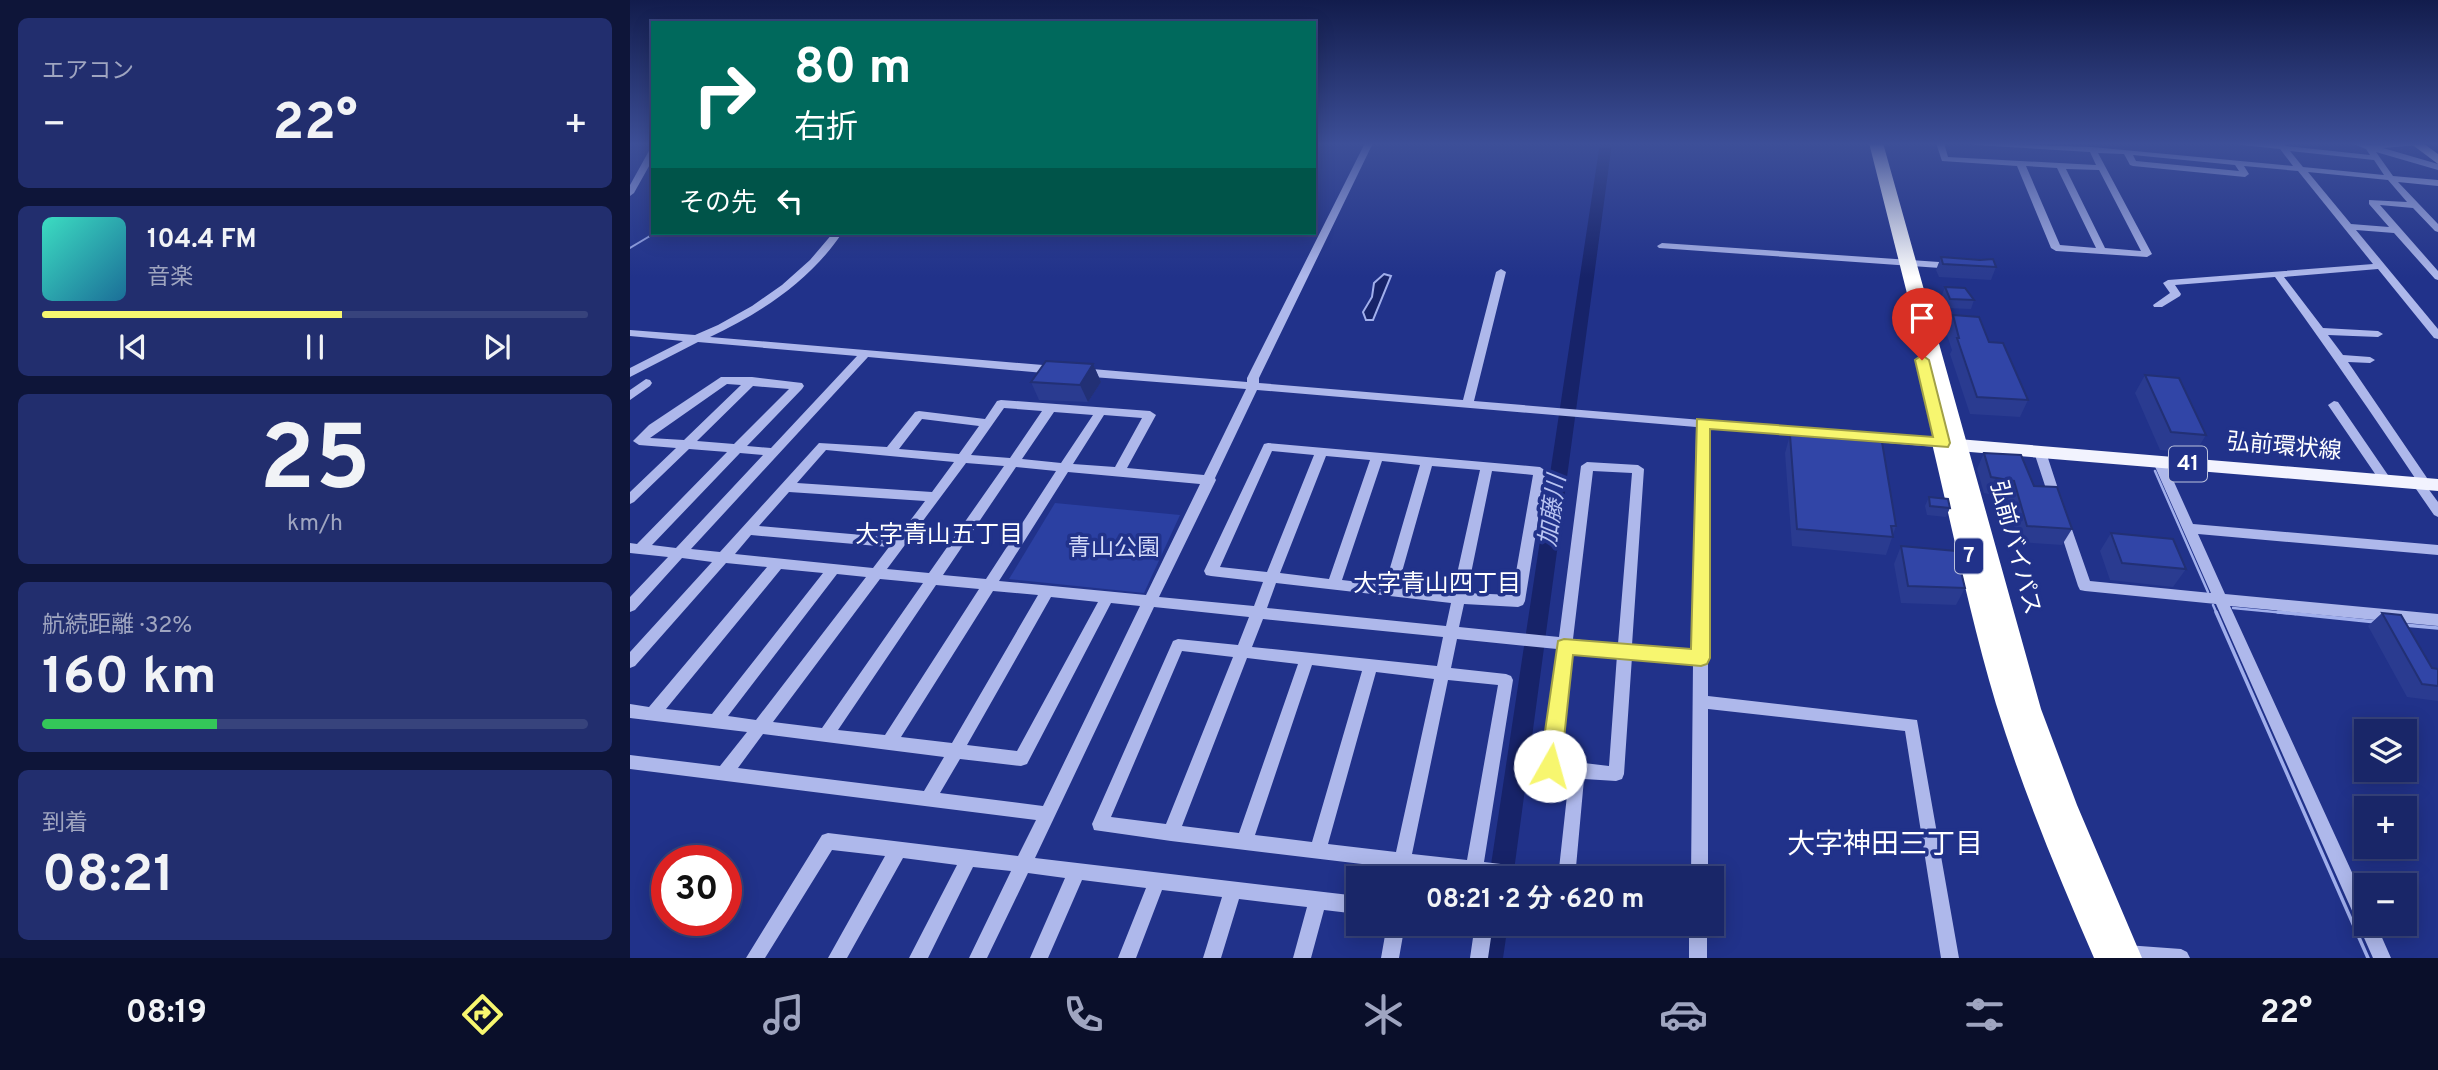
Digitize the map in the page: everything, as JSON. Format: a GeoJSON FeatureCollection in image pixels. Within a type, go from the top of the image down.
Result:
{"type":"FeatureCollection","features":[{"type":"Feature","properties":{"kind":"highway","name":"弘前バイパス"},"geometry":{"type":"LineString","coordinates":[[1877,188],[2028,709],[2121,957]]}},
{"type":"Feature","properties":{"kind":"highway","name":"弘前バイパス"},"geometry":{"type":"LineString","coordinates":[[1885,188],[1899,262]]}},
{"type":"Feature","properties":{"kind":"main road","name":"弘前環状線"},"geometry":{"type":"LineString","coordinates":[[1950,444],[2438,485]]}},
{"type":"Feature","properties":{"kind":"street"},"geometry":{"type":"LineString","coordinates":[[978,958],[1151,603],[1254,387],[1253,379],[1347,188]]}},
{"type":"Feature","properties":{"kind":"street"},"geometry":{"type":"LineString","coordinates":[[2030,188],[2056,248],[2147,254],[2112,188]]}},
{"type":"Feature","properties":{"kind":"street"},"geometry":{"type":"LineString","coordinates":[[2071,188],[2102,251]]}},
{"type":"Feature","properties":{"kind":"street"},"geometry":{"type":"LineString","coordinates":[[2315,188],[2438,336]]}},
{"type":"Feature","properties":{"kind":"street"},"geometry":{"type":"LineString","coordinates":[[2399,188],[2438,229]]}},
{"type":"Feature","properties":{"kind":"street"},"geometry":{"type":"LineString","coordinates":[[2415,205],[2371,202],[2438,277]]}},
{"type":"Feature","properties":{"kind":"street"},"geometry":{"type":"LineString","coordinates":[[2348,227],[2396,230]]}},
{"type":"Feature","properties":{"kind":"street"},"geometry":{"type":"LineString","coordinates":[[630,373],[724,326],[792,284],[836,235]]}},
{"type":"Feature","properties":{"kind":"street"},"geometry":{"type":"LineString","coordinates":[[1662,246],[1964,267]]}},
{"type":"Feature","properties":{"kind":"street"},"geometry":{"type":"LineString","coordinates":[[2158,304],[2176,294],[2168,283],[2380,266]]}},
{"type":"Feature","properties":{"kind":"street"},"geometry":{"type":"LineString","coordinates":[[1468,404],[1501,272]]}},
{"type":"Feature","properties":{"kind":"street"},"geometry":{"type":"LineString","coordinates":[[2279,276],[2340,358],[2421,478],[2418,484],[2438,512]]}},
{"type":"Feature","properties":{"kind":"street"},"geometry":{"type":"LineString","coordinates":[[2421,315],[2438,316]]}},
{"type":"Feature","properties":{"kind":"street"},"geometry":{"type":"LineString","coordinates":[[2318,331],[2378,334]]}},
{"type":"Feature","properties":{"kind":"street"},"geometry":{"type":"LineString","coordinates":[[630,332],[1950,444]]}},
{"type":"Feature","properties":{"kind":"street"},"geometry":{"type":"LineString","coordinates":[[630,606],[866,354]]}},
{"type":"Feature","properties":{"kind":"street"},"geometry":{"type":"LineString","coordinates":[[2340,358],[2370,360]]}},
{"type":"Feature","properties":{"kind":"street"},"geometry":{"type":"LineString","coordinates":[[635,548],[737,449],[798,387],[725,380],[653,428],[639,441],[686,444],[737,449],[773,452]]}},
{"type":"Feature","properties":{"kind":"street"},"geometry":{"type":"LineString","coordinates":[[630,499],[752,381]]}},
{"type":"Feature","properties":{"kind":"street"},"geometry":{"type":"LineString","coordinates":[[630,396],[646,383]]}},
{"type":"Feature","properties":{"kind":"street"},"geometry":{"type":"LineString","coordinates":[[723,775],[935,497],[1002,404],[1150,415],[1119,472]]}},
{"type":"Feature","properties":{"kind":"street"},"geometry":{"type":"LineString","coordinates":[[2334,405],[2386,481]]}},
{"type":"Feature","properties":{"kind":"street"},"geometry":{"type":"LineString","coordinates":[[826,735],[1051,407]]}},
{"type":"Feature","properties":{"kind":"street"},"geometry":{"type":"LineString","coordinates":[[889,742],[1100,412]]}},
{"type":"Feature","properties":{"kind":"street"},"geometry":{"type":"LineString","coordinates":[[890,452],[919,415],[989,422]]}},
{"type":"Feature","properties":{"kind":"street"},"geometry":{"type":"LineString","coordinates":[[1699,866],[1702,423]]}},
{"type":"Feature","properties":{"kind":"street"},"geometry":{"type":"LineString","coordinates":[[630,662],[720,558],[823,446],[1209,480]]}},
{"type":"Feature","properties":{"kind":"street"},"geometry":{"type":"LineString","coordinates":[[1268,447],[1321,453],[1540,471],[1518,601],[1458,598],[1211,571],[1268,447]]}},
{"type":"Feature","properties":{"kind":"street"},"geometry":{"type":"LineString","coordinates":[[2040,452],[2085,586],[2438,620]]}},
{"type":"Feature","properties":{"kind":"street"},"geometry":{"type":"LineString","coordinates":[[1171,833],[1321,453]]}},
{"type":"Feature","properties":{"kind":"street"},"geometry":{"type":"LineString","coordinates":[[1334,584],[1377,458]]}},
{"type":"Feature","properties":{"kind":"street"},"geometry":{"type":"LineString","coordinates":[[1390,590],[1427,462]]}},
{"type":"Feature","properties":{"kind":"street"},"geometry":{"type":"LineString","coordinates":[[2159,462],[2352,897],[2382,958]]}},
{"type":"Feature","properties":{"kind":"street"},"geometry":{"type":"LineString","coordinates":[[1587,466],[1638,469],[1616,774],[1550,766],[1557,645],[1587,466]]}},
{"type":"Feature","properties":{"kind":"street"},"geometry":{"type":"LineString","coordinates":[[1402,861],[1487,467]]}},
{"type":"Feature","properties":{"kind":"street"},"geometry":{"type":"LineString","coordinates":[[786,487],[935,497]]}},
{"type":"Feature","properties":{"kind":"street"},"geometry":{"type":"LineString","coordinates":[[2189,528],[2438,550]]}},
{"type":"Feature","properties":{"kind":"street"},"geometry":{"type":"LineString","coordinates":[[746,530],[899,543]]}},
{"type":"Feature","properties":{"kind":"street"},"geometry":{"type":"LineString","coordinates":[[635,548],[1701,658]]}},
{"type":"Feature","properties":{"kind":"street"},"geometry":{"type":"LineString","coordinates":[[652,714],[778,563]]}},
{"type":"Feature","properties":{"kind":"street"},"geometry":{"type":"LineString","coordinates":[[715,722],[834,568]]}},
{"type":"Feature","properties":{"kind":"street"},"geometry":{"type":"LineString","coordinates":[[929,798],[1048,591]]}},
{"type":"Feature","properties":{"kind":"street"},"geometry":{"type":"LineString","coordinates":[[630,711],[1021,759],[1107,598]]}},
{"type":"Feature","properties":{"kind":"street"},"geometry":{"type":"LineString","coordinates":[[1445,866],[1100,824],[1178,645],[1306,661],[1506,680],[1481,866]]}},
{"type":"Feature","properties":{"kind":"street"},"geometry":{"type":"LineString","coordinates":[[1244,842],[1306,661]]}},
{"type":"Feature","properties":{"kind":"street"},"geometry":{"type":"LineString","coordinates":[[1318,851],[1370,667]]}},
{"type":"Feature","properties":{"kind":"street"},"geometry":{"type":"LineString","coordinates":[[1700,702],[1912,725],[1950,958]]}},
{"type":"Feature","properties":{"kind":"street"},"geometry":{"type":"LineString","coordinates":[[630,762],[1048,814]]}},
{"type":"Feature","properties":{"kind":"street"},"geometry":{"type":"LineString","coordinates":[[1568,866],[1577,771]]}},
{"type":"Feature","properties":{"kind":"street"},"geometry":{"type":"LineString","coordinates":[[755,958],[828,841],[1346,904]]}},
{"type":"Feature","properties":{"kind":"street"},"geometry":{"type":"LineString","coordinates":[[836,958],[898,850]]}},
{"type":"Feature","properties":{"kind":"street"},"geometry":{"type":"LineString","coordinates":[[918,958],[969,858]]}},
{"type":"Feature","properties":{"kind":"street"},"geometry":{"type":"LineString","coordinates":[[1039,958],[1077,872]]}},
{"type":"Feature","properties":{"kind":"street"},"geometry":{"type":"LineString","coordinates":[[1127,958],[1157,881]]}},
{"type":"Feature","properties":{"kind":"street"},"geometry":{"type":"LineString","coordinates":[[1212,958],[1233,890]]}},
{"type":"Feature","properties":{"kind":"street"},"geometry":{"type":"LineString","coordinates":[[1302,958],[1318,900]]}},
{"type":"Feature","properties":{"kind":"street"},"geometry":{"type":"LineString","coordinates":[[1390,958],[1394,936]]}},
{"type":"Feature","properties":{"kind":"street"},"geometry":{"type":"LineString","coordinates":[[1479,958],[1482,936]]}},
{"type":"Feature","properties":{"kind":"street"},"geometry":{"type":"LineString","coordinates":[[1698,936],[1698,958]]}},
{"type":"Feature","properties":{"kind":"street"},"geometry":{"type":"LineString","coordinates":[[2121,957],[2182,958]]}},
{"type":"Feature","properties":{"kind":"green space","name":"青山公園"},"geometry":{"type":"Polygon","coordinates":[[[1055,503],[1180,515],[1144,593],[1009,579],[1055,503]]]}},
{"type":"Feature","properties":{"kind":"shaded area"},"geometry":{"type":"Polygon","coordinates":[[[1384,274],[1391,276],[1373,320],[1366,320],[1363,312],[1372,297],[1374,283],[1384,274]]]}},
{"type":"Feature","properties":{"kind":"building"},"geometry":{"type":"Polygon","coordinates":[[[1941,257],[1993,259],[1996,267],[1943,264],[1941,257]]]}},
{"type":"Feature","properties":{"kind":"building"},"geometry":{"type":"Polygon","coordinates":[[[1945,287],[1965,288],[1974,300],[1950,299],[1945,287]]]}},
{"type":"Feature","properties":{"kind":"building"},"geometry":{"type":"Polygon","coordinates":[[[1953,315],[1979,317],[1989,342],[2003,343],[2028,400],[1977,397],[1957,338],[1953,315]]]}},
{"type":"Feature","properties":{"kind":"building"},"geometry":{"type":"Polygon","coordinates":[[[1046,361],[1093,364],[1080,385],[1031,382],[1046,361]]]}},
{"type":"Feature","properties":{"kind":"building"},"geometry":{"type":"Polygon","coordinates":[[[2145,375],[2179,378],[2206,435],[2171,432],[2145,375]]]}},
{"type":"Feature","properties":{"kind":"building"},"geometry":{"type":"Polygon","coordinates":[[[1790,435],[1882,442],[1896,526],[1891,526],[1893,537],[1797,529],[1790,435]]]}},
{"type":"Feature","properties":{"kind":"building"},"geometry":{"type":"Polygon","coordinates":[[[1984,453],[2021,455],[2034,486],[2057,487],[2072,529],[2027,526],[2014,481],[1991,477],[1984,453]]]}},
{"type":"Feature","properties":{"kind":"building"},"geometry":{"type":"Polygon","coordinates":[[[1929,497],[1948,499],[1950,508],[1930,506],[1929,497]]]}},
{"type":"Feature","properties":{"kind":"building"},"geometry":{"type":"Polygon","coordinates":[[[2111,533],[2173,539],[2186,569],[2122,563],[2111,533]]]}},
{"type":"Feature","properties":{"kind":"building"},"geometry":{"type":"Polygon","coordinates":[[[1901,546],[1956,551],[1965,588],[1908,586],[1901,546]]]}},
{"type":"Feature","properties":{"kind":"building"},"geometry":{"type":"Polygon","coordinates":[[[2382,613],[2401,615],[2432,668],[2438,669],[2438,686],[2422,684],[2382,613]]]}},
{"type":"Feature","properties":{"kind":"waterway","name":"加藤川"},"geometry":{"type":"LineString","coordinates":[[1503,866],[1600,188]]}},
{"type":"Feature","properties":{"kind":"waterway"},"geometry":{"type":"LineString","coordinates":[[630,248],[652,235]]}},
{"type":"Feature","properties":{"kind":"waterway"},"geometry":{"type":"LineString","coordinates":[[2155,471],[2208,592]]}},
{"type":"Feature","properties":{"kind":"waterway"},"geometry":{"type":"LineString","coordinates":[[2213,605],[2217,614]]}},
{"type":"Feature","properties":{"kind":"waterway"},"geometry":{"type":"LineString","coordinates":[[2233,608],[2296,614]]}},
{"type":"Feature","properties":{"kind":"waterway"},"geometry":{"type":"LineString","coordinates":[[2216,612],[2368,958]]}},
{"type":"Feature","properties":{"kind":"waterway"},"geometry":{"type":"LineString","coordinates":[[2278,612],[2376,622]]}},
{"type":"Feature","properties":{"kind":"waterway"},"geometry":{"type":"LineString","coordinates":[[2404,625],[2438,628]]}},
{"type":"Feature","properties":{"kind":"waterway","name":"加藤川"},"geometry":{"type":"LineString","coordinates":[[1490,958],[1493,936]]}},
{"type":"Feature","properties":{"kind":"district","name":"大字青山五丁目"},"geometry":{"type":"Point","coordinates":[939,536]}},
{"type":"Feature","properties":{"kind":"district","name":"大字青山四丁目"},"geometry":{"type":"Point","coordinates":[1437,585]}},
{"type":"Feature","properties":{"kind":"district","name":"大字神田三丁目"},"geometry":{"type":"Point","coordinates":[1885,846]}},
{"type":"Feature","properties":{"kind":"route"},"geometry":{"type":"LineString","coordinates":[[1550,766],[1564,646],[1701,658],[1702,423],[1942,443],[1922,360]]}}]}
